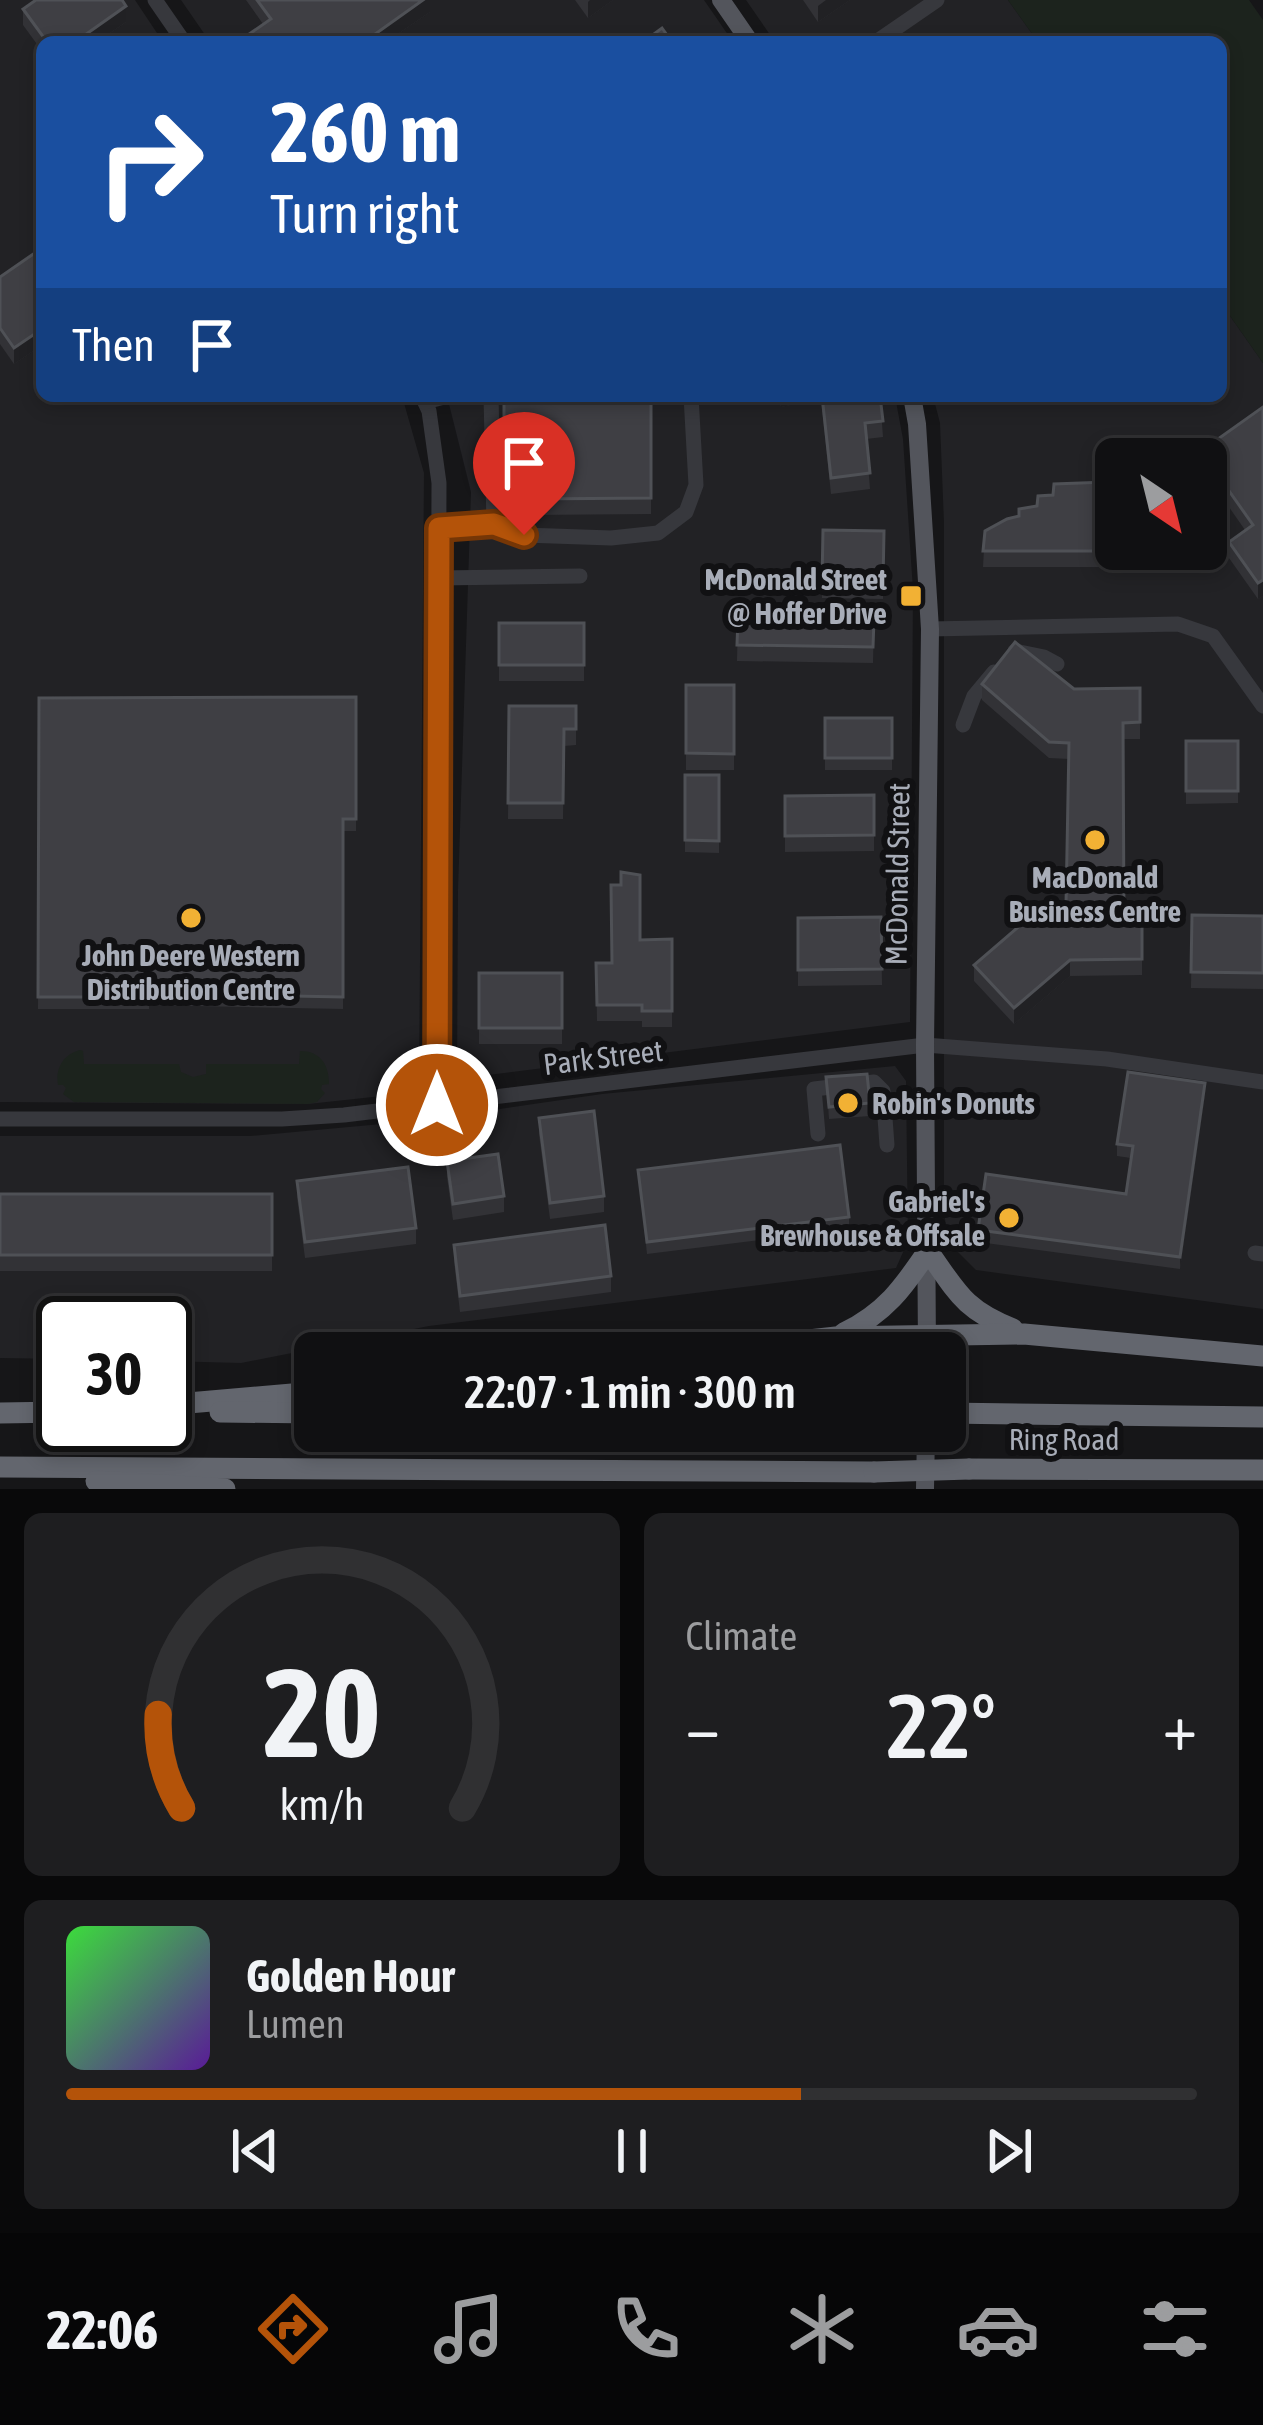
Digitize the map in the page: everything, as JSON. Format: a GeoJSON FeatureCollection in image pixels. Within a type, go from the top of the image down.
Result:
{"type":"FeatureCollection","features":[{"type":"Feature","properties":{"kind":"highway"},"geometry":{"type":"LineString","coordinates":[[845,1332],[869,1321],[887,1305],[928,1251],[968,1306],[1024,1334]]}},
{"type":"Feature","properties":{"kind":"highway"},"geometry":{"type":"LineString","coordinates":[[966,1340],[1024,1334],[1263,1356]]}},
{"type":"Feature","properties":{"kind":"highway"},"geometry":{"type":"LineString","coordinates":[[192,1405],[294,1394]]}},
{"type":"Feature","properties":{"kind":"highway"},"geometry":{"type":"LineString","coordinates":[[192,1409],[294,1411]]}},
{"type":"Feature","properties":{"kind":"highway"},"geometry":{"type":"LineString","coordinates":[[0,1413],[36,1412]]}},
{"type":"Feature","properties":{"kind":"highway","name":"Ring Road"},"geometry":{"type":"LineString","coordinates":[[966,1413],[1263,1417]]}},
{"type":"Feature","properties":{"kind":"highway","name":"Ring Road"},"geometry":{"type":"LineString","coordinates":[[0,1471],[1263,1470]]}},
{"type":"Feature","properties":{"kind":"highway"},"geometry":{"type":"LineString","coordinates":[[0,1471],[225,1489]]}},
{"type":"Feature","properties":{"kind":"main road"},"geometry":{"type":"LineString","coordinates":[[721,0],[746,36]]}},
{"type":"Feature","properties":{"kind":"main road","name":"McDonald Street"},"geometry":{"type":"LineString","coordinates":[[913,402],[930,629],[927,1332]]}},
{"type":"Feature","properties":{"kind":"main road"},"geometry":{"type":"LineString","coordinates":[[925,1489],[926,1452]]}},
{"type":"Feature","properties":{"kind":"street"},"geometry":{"type":"LineString","coordinates":[[155,0],[180,36]]}},
{"type":"Feature","properties":{"kind":"street"},"geometry":{"type":"LineString","coordinates":[[885,36],[937,0]]}},
{"type":"Feature","properties":{"kind":"street"},"geometry":{"type":"LineString","coordinates":[[425,402],[436,445],[439,528],[437,1105]]}},
{"type":"Feature","properties":{"kind":"street"},"geometry":{"type":"LineString","coordinates":[[491,402],[494,524]]}},
{"type":"Feature","properties":{"kind":"street"},"geometry":{"type":"LineString","coordinates":[[439,528],[494,524],[524,535],[610,538],[658,533],[686,512],[696,485],[691,402]]}},
{"type":"Feature","properties":{"kind":"street"},"geometry":{"type":"LineString","coordinates":[[439,578],[580,576]]}},
{"type":"Feature","properties":{"kind":"street"},"geometry":{"type":"LineString","coordinates":[[930,629],[1178,624],[1213,636],[1263,706]]}},
{"type":"Feature","properties":{"kind":"street"},"geometry":{"type":"LineString","coordinates":[[963,724],[974,696],[1013,651],[1057,664]]}},
{"type":"Feature","properties":{"kind":"street","name":"Park Street"},"geometry":{"type":"LineString","coordinates":[[0,1119],[282,1119],[437,1105],[925,1045],[1107,1059],[1263,1082]]}},
{"type":"Feature","properties":{"kind":"street"},"geometry":{"type":"LineString","coordinates":[[818,1134],[814,1089],[874,1082],[883,1091],[886,1144]]}},
{"type":"Feature","properties":{"kind":"shaded area"},"geometry":{"type":"Polygon","coordinates":[[[0,0],[135,0],[159,36],[36,36],[36,402],[404,402],[424,473],[419,1086],[410,1093],[308,1104],[0,1102],[0,0]]]}},
{"type":"Feature","properties":{"kind":"shaded area"},"geometry":{"type":"Polygon","coordinates":[[[181,0],[704,0],[729,36],[206,36],[181,0]]]}},
{"type":"Feature","properties":{"kind":"shaded area"},"geometry":{"type":"Polygon","coordinates":[[[746,0],[1008,0],[1034,36],[771,36],[746,0]]]}},
{"type":"Feature","properties":{"kind":"shaded area"},"geometry":{"type":"Polygon","coordinates":[[[1008,0],[1249,0],[1263,20],[1263,363],[1227,312],[1227,36],[1034,36],[1008,0]]]}},
{"type":"Feature","properties":{"kind":"shaded area"},"geometry":{"type":"Polygon","coordinates":[[[1227,312],[1263,363],[1263,1309],[976,1270],[948,1242],[944,1211],[940,423],[935,402],[1227,402],[1227,312]]]}},
{"type":"Feature","properties":{"kind":"shaded area"},"geometry":{"type":"Polygon","coordinates":[[[448,402],[896,402],[913,590],[910,1022],[457,1079],[471,492],[448,402]]]}},
{"type":"Feature","properties":{"kind":"shaded area"},"geometry":{"type":"Polygon","coordinates":[[[80,1050],[84,1064],[179,1064],[181,1072],[193,1077],[206,1074],[206,1064],[299,1064],[300,1051],[322,1060],[329,1084],[322,1085],[325,1093],[317,1102],[308,1104],[74,1102],[63,1094],[66,1088],[58,1085],[58,1073],[65,1058],[80,1050]]]}},
{"type":"Feature","properties":{"kind":"shaded area"},"geometry":{"type":"Polygon","coordinates":[[[895,1066],[906,1081],[908,1241],[896,1268],[399,1332],[294,1332],[294,1353],[241,1363],[192,1362],[192,1296],[36,1296],[36,1359],[0,1358],[0,1136],[250,1136],[425,1120],[602,1094],[895,1066]]]}},
{"type":"Feature","properties":{"kind":"building"},"geometry":{"type":"Polygon","coordinates":[[[36,0],[122,0],[126,6],[84,36],[43,36],[23,9],[36,0]]]}},
{"type":"Feature","properties":{"kind":"building"},"geometry":{"type":"Polygon","coordinates":[[[257,0],[423,0],[372,36],[246,36],[271,19],[257,0]]]}},
{"type":"Feature","properties":{"kind":"building"},"geometry":{"type":"Polygon","coordinates":[[[36,252],[36,333],[14,348],[0,328],[0,277],[36,252]]]}},
{"type":"Feature","properties":{"kind":"building"},"geometry":{"type":"Polygon","coordinates":[[[504,402],[651,402],[651,498],[530,499],[530,481],[504,482],[503,440],[530,440],[530,430],[504,430],[504,402]]]}},
{"type":"Feature","properties":{"kind":"building"},"geometry":{"type":"Polygon","coordinates":[[[823,402],[881,402],[883,421],[865,423],[870,473],[831,478],[823,402]]]}},
{"type":"Feature","properties":{"kind":"building"},"geometry":{"type":"Polygon","coordinates":[[[1263,407],[1263,580],[1258,583],[1229,542],[1253,525],[1227,488],[1227,438],[1219,438],[1263,407]]]}},
{"type":"Feature","properties":{"kind":"building"},"geometry":{"type":"Polygon","coordinates":[[[1095,482],[1095,551],[983,551],[985,531],[1019,516],[1019,509],[1037,506],[1038,496],[1053,495],[1054,484],[1095,482]]]}},
{"type":"Feature","properties":{"kind":"building"},"geometry":{"type":"Polygon","coordinates":[[[823,530],[884,531],[883,583],[822,582],[823,530]]]}},
{"type":"Feature","properties":{"kind":"building"},"geometry":{"type":"Polygon","coordinates":[[[738,618],[874,619],[873,647],[737,645],[738,618]]]}},
{"type":"Feature","properties":{"kind":"building"},"geometry":{"type":"Polygon","coordinates":[[[499,623],[584,623],[584,665],[499,665],[499,623]]]}},
{"type":"Feature","properties":{"kind":"building","name":"MacDonald Business Centre"},"geometry":{"type":"Polygon","coordinates":[[[1015,642],[1074,689],[1140,688],[1140,722],[1123,723],[1124,922],[1142,923],[1142,959],[1070,960],[1014,1008],[974,965],[1044,905],[1066,905],[1069,743],[1049,742],[982,684],[1015,642]]]}},
{"type":"Feature","properties":{"kind":"building"},"geometry":{"type":"Polygon","coordinates":[[[686,685],[734,685],[734,754],[686,753],[686,685]]]}},
{"type":"Feature","properties":{"kind":"building","name":"John Deere Western Distribution Centre"},"geometry":{"type":"Polygon","coordinates":[[[356,697],[356,819],[343,819],[343,997],[149,993],[149,997],[38,997],[39,698],[356,697]]]}},
{"type":"Feature","properties":{"kind":"building"},"geometry":{"type":"Polygon","coordinates":[[[509,706],[576,706],[576,729],[564,729],[563,803],[508,803],[509,706]]]}},
{"type":"Feature","properties":{"kind":"building"},"geometry":{"type":"Polygon","coordinates":[[[825,718],[892,718],[892,758],[825,758],[825,718]]]}},
{"type":"Feature","properties":{"kind":"building"},"geometry":{"type":"Polygon","coordinates":[[[1186,741],[1238,741],[1238,791],[1186,791],[1186,741]]]}},
{"type":"Feature","properties":{"kind":"building"},"geometry":{"type":"Polygon","coordinates":[[[685,775],[719,775],[719,841],[685,840],[685,775]]]}},
{"type":"Feature","properties":{"kind":"building"},"geometry":{"type":"Polygon","coordinates":[[[874,795],[874,835],[785,836],[785,796],[874,795]]]}},
{"type":"Feature","properties":{"kind":"building"},"geometry":{"type":"Polygon","coordinates":[[[621,872],[640,875],[640,940],[672,939],[672,1011],[597,1005],[596,963],[612,963],[611,885],[621,885],[621,872]]]}},
{"type":"Feature","properties":{"kind":"building"},"geometry":{"type":"Polygon","coordinates":[[[1192,915],[1263,916],[1263,973],[1191,972],[1192,915]]]}},
{"type":"Feature","properties":{"kind":"building"},"geometry":{"type":"Polygon","coordinates":[[[881,917],[882,969],[798,970],[798,918],[881,917]]]}},
{"type":"Feature","properties":{"kind":"building"},"geometry":{"type":"Polygon","coordinates":[[[479,973],[562,973],[562,1028],[479,1028],[479,973]]]}},
{"type":"Feature","properties":{"kind":"building"},"geometry":{"type":"Polygon","coordinates":[[[1128,1072],[1205,1083],[1180,1257],[978,1230],[986,1174],[1126,1194],[1133,1146],[1117,1144],[1128,1072]]]}},
{"type":"Feature","properties":{"kind":"building"},"geometry":{"type":"Polygon","coordinates":[[[867,1074],[870,1103],[829,1107],[826,1077],[867,1074]]]}},
{"type":"Feature","properties":{"kind":"building"},"geometry":{"type":"Polygon","coordinates":[[[594,1111],[604,1196],[550,1203],[539,1118],[594,1111]]]}},
{"type":"Feature","properties":{"kind":"building"},"geometry":{"type":"Polygon","coordinates":[[[840,1145],[849,1217],[647,1242],[638,1170],[840,1145]]]}},
{"type":"Feature","properties":{"kind":"building"},"geometry":{"type":"Polygon","coordinates":[[[498,1154],[504,1196],[453,1204],[447,1161],[498,1154]]]}},
{"type":"Feature","properties":{"kind":"building"},"geometry":{"type":"Polygon","coordinates":[[[408,1167],[416,1228],[305,1242],[297,1181],[408,1167]]]}},
{"type":"Feature","properties":{"kind":"building"},"geometry":{"type":"Polygon","coordinates":[[[0,1194],[272,1194],[272,1255],[0,1255],[0,1194]]]}},
{"type":"Feature","properties":{"kind":"building"},"geometry":{"type":"Polygon","coordinates":[[[605,1225],[611,1276],[460,1296],[454,1245],[605,1225]]]}},
{"type":"Feature","properties":{"kind":"place","name":"McDonald Street @ Hoffer Drive"},"geometry":{"type":"Point","coordinates":[911,596]}},
{"type":"Feature","properties":{"kind":"place","name":"MacDonald Business Centre"},"geometry":{"type":"Point","coordinates":[1095,840]}},
{"type":"Feature","properties":{"kind":"place","name":"John Deere Western Distribution Centre"},"geometry":{"type":"Point","coordinates":[191,918]}},
{"type":"Feature","properties":{"kind":"place","name":"Robin's Donuts"},"geometry":{"type":"Point","coordinates":[848,1103]}},
{"type":"Feature","properties":{"kind":"place","name":"Gabriel's Brewhouse & Offsale"},"geometry":{"type":"Point","coordinates":[1009,1218]}},
{"type":"Feature","properties":{"kind":"route"},"geometry":{"type":"LineString","coordinates":[[437,1105],[439,528],[494,524],[524,535]]}}]}
